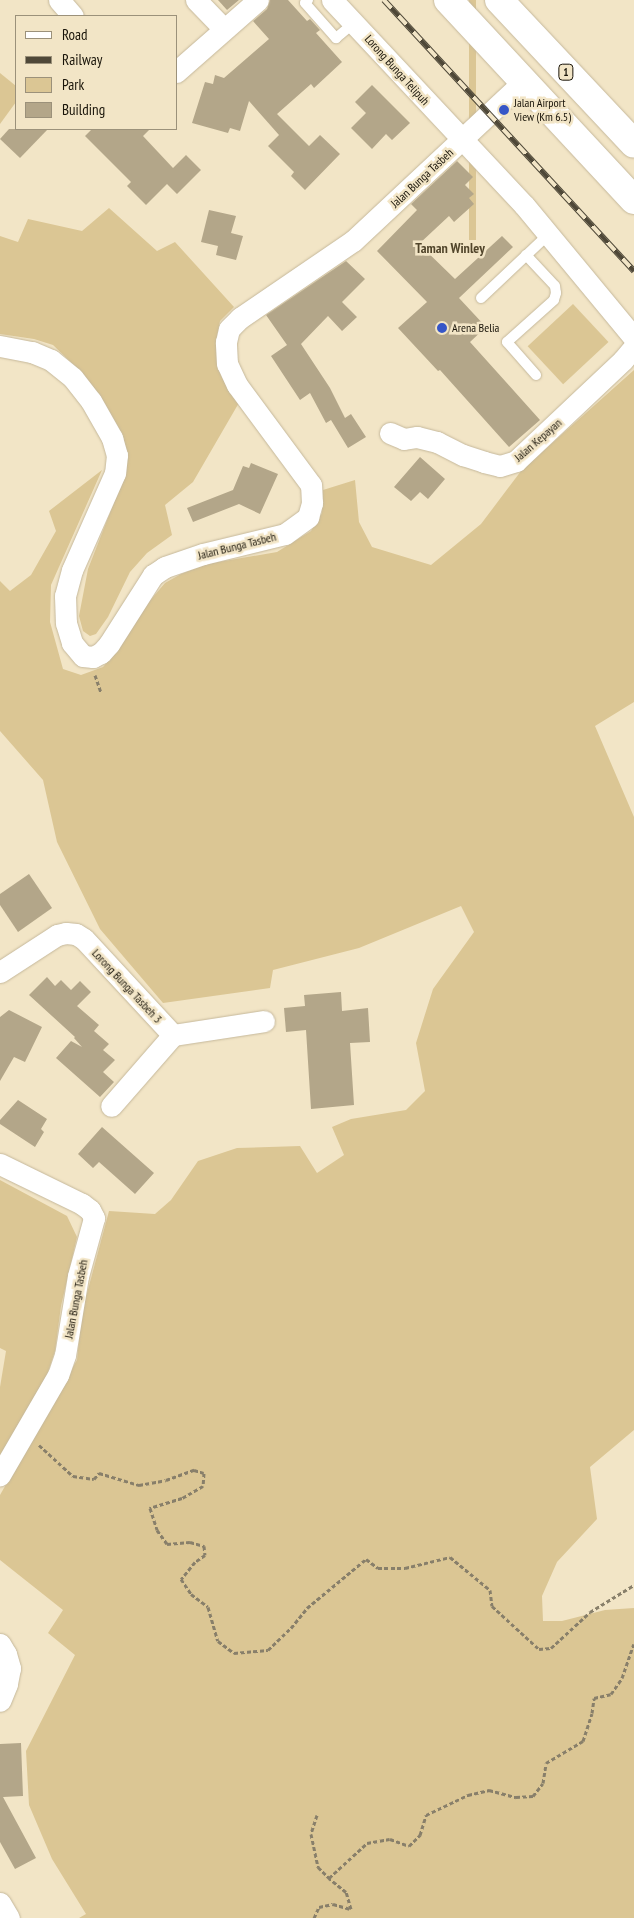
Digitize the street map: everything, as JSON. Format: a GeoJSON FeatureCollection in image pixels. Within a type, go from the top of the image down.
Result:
{"type":"FeatureCollection","features":[{"type":"Feature","properties":{"kind":"highway"},"geometry":{"type":"LineString","coordinates":[[448,0],[634,200]]}},
{"type":"Feature","properties":{"kind":"highway","name":"1"},"geometry":{"type":"LineString","coordinates":[[499,0],[634,144]]}},
{"type":"Feature","properties":{"kind":"street"},"geometry":{"type":"LineString","coordinates":[[59,0],[72,15]]}},
{"type":"Feature","properties":{"kind":"street"},"geometry":{"type":"LineString","coordinates":[[196,0],[224,29]]}},
{"type":"Feature","properties":{"kind":"street"},"geometry":{"type":"LineString","coordinates":[[178,70],[258,0]]}},
{"type":"Feature","properties":{"kind":"street","name":"Lorong Bunga Telipuh"},"geometry":{"type":"LineString","coordinates":[[332,0],[462,141]]}},
{"type":"Feature","properties":{"kind":"street","name":"Jalan Bunga Tasbeh"},"geometry":{"type":"LineString","coordinates":[[0,346],[32,352],[51,360],[73,378],[91,401],[112,438],[117,455],[115,473],[72,570],[65,596],[66,623],[72,642],[83,656],[93,657],[101,653],[109,644],[153,575],[165,567],[202,554],[285,534],[308,517],[312,503],[311,485],[237,385],[228,364],[226,342],[229,329],[240,318],[354,241],[523,82]]}},
{"type":"Feature","properties":{"kind":"street"},"geometry":{"type":"LineString","coordinates":[[462,141],[550,234],[634,338]]}},
{"type":"Feature","properties":{"kind":"street","name":"Jalan Kepayan"},"geometry":{"type":"LineString","coordinates":[[390,433],[404,439],[417,437],[437,442],[463,455],[500,466],[516,461],[623,360],[634,347]]}},
{"type":"Feature","properties":{"kind":"street","name":"Lorong Bunga Tasbeh 3"},"geometry":{"type":"LineString","coordinates":[[0,972],[57,935],[66,933],[76,934],[173,1035]]}},
{"type":"Feature","properties":{"kind":"street"},"geometry":{"type":"LineString","coordinates":[[111,1106],[173,1035],[264,1021]]}},
{"type":"Feature","properties":{"kind":"street","name":"Jalan Bunga Tasbeh"},"geometry":{"type":"LineString","coordinates":[[0,1164],[82,1204],[90,1210],[94,1218],[78,1276],[65,1355],[58,1375],[0,1475]]}},
{"type":"Feature","properties":{"kind":"street"},"geometry":{"type":"LineString","coordinates":[[0,1644],[6,1654],[10,1668],[7,1684],[0,1701]]}},
{"type":"Feature","properties":{"kind":"street"},"geometry":{"type":"LineString","coordinates":[[0,1903],[9,1918]]}},
{"type":"Feature","properties":{"kind":"lane"},"geometry":{"type":"LineString","coordinates":[[308,0],[305,3],[336,38],[354,23]]}},
{"type":"Feature","properties":{"kind":"lane"},"geometry":{"type":"LineString","coordinates":[[481,298],[550,234]]}},
{"type":"Feature","properties":{"kind":"lane"},"geometry":{"type":"LineString","coordinates":[[526,255],[554,286],[556,293],[554,300],[507,342],[536,375]]}},
{"type":"Feature","properties":{"kind":"path"},"geometry":{"type":"LineString","coordinates":[[25,1434],[74,1476],[94,1479],[99,1473],[139,1485],[166,1480],[194,1470],[204,1473],[203,1486],[182,1498],[150,1508],[157,1530],[167,1544],[190,1542],[204,1546],[205,1555],[195,1562],[181,1579],[191,1594],[208,1607],[218,1641],[234,1653],[268,1650],[291,1628],[307,1608],[366,1559],[378,1568],[405,1568],[450,1557],[490,1590],[492,1606],[539,1649],[551,1648],[590,1612],[634,1585]]}},
{"type":"Feature","properties":{"kind":"path"},"geometry":{"type":"LineString","coordinates":[[329,1878],[367,1843],[390,1839],[409,1846],[420,1835],[426,1815],[468,1795],[489,1790],[516,1797],[533,1796],[542,1783],[546,1763],[583,1741],[592,1713],[594,1698],[611,1694],[622,1678],[634,1644]]}},
{"type":"Feature","properties":{"kind":"path"},"geometry":{"type":"LineString","coordinates":[[314,1918],[319,1907],[332,1904],[351,1909],[346,1892],[318,1867],[311,1834],[317,1815]]}},
{"type":"Feature","properties":{"kind":"green space"},"geometry":{"type":"Polygon","coordinates":[[[469,0],[476,0],[476,240],[469,240],[469,0]]]}},
{"type":"Feature","properties":{"kind":"green space"},"geometry":{"type":"Polygon","coordinates":[[[0,73],[15,85],[15,103],[0,124],[0,73]]]}},
{"type":"Feature","properties":{"kind":"green space"},"geometry":{"type":"Polygon","coordinates":[[[109,208],[157,251],[175,242],[234,307],[220,321],[216,341],[240,401],[193,482],[165,505],[172,535],[147,553],[130,572],[108,617],[96,634],[90,636],[83,631],[79,616],[88,569],[124,477],[127,457],[123,435],[100,395],[80,371],[53,345],[34,339],[0,334],[0,236],[18,242],[28,219],[82,231],[109,208]]]}},
{"type":"Feature","properties":{"kind":"green space"},"geometry":{"type":"Polygon","coordinates":[[[573,304],[608,342],[563,384],[528,346],[573,304]]]}},
{"type":"Feature","properties":{"kind":"green space"},"geometry":{"type":"Polygon","coordinates":[[[634,370],[634,702],[595,726],[634,817],[634,1430],[590,1467],[597,1519],[557,1562],[542,1596],[543,1621],[562,1621],[605,1610],[634,1608],[634,1918],[79,1918],[86,1914],[52,1859],[29,1805],[26,1751],[75,1655],[48,1633],[63,1610],[0,1560],[0,1495],[77,1360],[82,1312],[109,1211],[155,1214],[171,1200],[198,1161],[237,1148],[300,1146],[317,1173],[344,1155],[332,1127],[351,1119],[406,1110],[425,1091],[416,1043],[433,989],[474,932],[461,906],[359,948],[273,970],[270,988],[163,1003],[100,929],[57,842],[43,780],[0,731],[0,581],[10,591],[31,575],[56,531],[49,511],[102,470],[51,585],[50,622],[63,669],[81,675],[103,667],[116,652],[148,603],[165,583],[181,574],[207,564],[277,552],[311,531],[322,513],[323,490],[355,480],[359,522],[372,547],[431,565],[481,524],[521,471],[634,370]]]}},
{"type":"Feature","properties":{"kind":"green space"},"geometry":{"type":"Polygon","coordinates":[[[0,1180],[67,1216],[77,1237],[61,1306],[55,1351],[47,1375],[0,1460],[0,1387],[6,1351],[0,1348],[0,1180]]]}},
{"type":"Feature","properties":{"kind":"building"},"geometry":{"type":"Polygon","coordinates":[[[218,0],[239,0],[227,10],[218,0]]]}},
{"type":"Feature","properties":{"kind":"building"},"geometry":{"type":"Polygon","coordinates":[[[270,0],[288,0],[307,21],[310,19],[320,30],[316,33],[342,62],[314,88],[311,84],[277,114],[309,146],[320,135],[340,154],[305,190],[291,176],[294,172],[268,146],[279,135],[249,101],[240,131],[230,128],[228,133],[192,123],[205,82],[213,84],[215,75],[224,78],[269,39],[253,21],[267,9],[270,0]]]}},
{"type":"Feature","properties":{"kind":"building"},"geometry":{"type":"Polygon","coordinates":[[[372,85],[410,123],[392,140],[386,134],[372,149],[351,128],[366,113],[355,102],[372,85]]]}},
{"type":"Feature","properties":{"kind":"building"},"geometry":{"type":"Polygon","coordinates":[[[9,129],[47,130],[20,158],[0,139],[9,129]]]}},
{"type":"Feature","properties":{"kind":"building"},"geometry":{"type":"Polygon","coordinates":[[[91,130],[149,130],[143,136],[173,168],[186,155],[201,170],[177,194],[167,184],[146,205],[127,186],[131,182],[85,136],[91,130]]]}},
{"type":"Feature","properties":{"kind":"building"},"geometry":{"type":"Polygon","coordinates":[[[457,161],[473,177],[465,185],[474,194],[469,198],[474,204],[454,222],[449,216],[419,244],[455,279],[502,236],[513,247],[459,298],[486,327],[470,342],[540,420],[509,447],[440,370],[438,371],[398,328],[427,302],[377,251],[417,210],[411,204],[457,161]]]}},
{"type":"Feature","properties":{"kind":"building"},"geometry":{"type":"Polygon","coordinates":[[[209,210],[236,216],[231,233],[243,236],[236,260],[216,255],[218,246],[201,242],[209,210]]]}},
{"type":"Feature","properties":{"kind":"building"},"geometry":{"type":"Polygon","coordinates":[[[346,261],[365,279],[342,302],[357,317],[342,331],[328,316],[301,344],[330,388],[345,418],[351,414],[366,437],[348,448],[331,420],[326,423],[310,393],[300,400],[271,356],[287,345],[266,315],[346,261]]]}},
{"type":"Feature","properties":{"kind":"building"},"geometry":{"type":"Polygon","coordinates":[[[420,457],[445,479],[428,499],[420,492],[411,501],[394,487],[420,457]]]}},
{"type":"Feature","properties":{"kind":"building"},"geometry":{"type":"Polygon","coordinates":[[[251,463],[278,474],[260,514],[239,504],[193,522],[187,508],[233,490],[243,466],[249,468],[251,463]]]}},
{"type":"Feature","properties":{"kind":"building"},"geometry":{"type":"Polygon","coordinates":[[[29,874],[52,908],[18,932],[0,905],[0,894],[29,874]]]}},
{"type":"Feature","properties":{"kind":"building"},"geometry":{"type":"Polygon","coordinates":[[[47,977],[55,986],[61,980],[71,990],[80,981],[91,992],[77,1006],[99,1025],[94,1031],[109,1044],[103,1050],[115,1060],[103,1072],[114,1082],[100,1097],[56,1058],[71,1041],[82,1047],[75,1037],[29,995],[47,977]]]}},
{"type":"Feature","properties":{"kind":"building"},"geometry":{"type":"Polygon","coordinates":[[[341,992],[342,1011],[368,1008],[370,1042],[350,1043],[354,1105],[311,1109],[306,1030],[286,1032],[284,1008],[305,1006],[304,995],[341,992]]]}},
{"type":"Feature","properties":{"kind":"building"},"geometry":{"type":"Polygon","coordinates":[[[9,1010],[42,1027],[25,1062],[14,1057],[0,1081],[0,1017],[9,1010]]]}},
{"type":"Feature","properties":{"kind":"building"},"geometry":{"type":"Polygon","coordinates":[[[18,1100],[47,1119],[41,1129],[44,1132],[35,1147],[0,1124],[0,1120],[18,1100]]]}},
{"type":"Feature","properties":{"kind":"building"},"geometry":{"type":"Polygon","coordinates":[[[102,1127],[154,1173],[135,1194],[99,1162],[93,1168],[78,1154],[102,1127]]]}},
{"type":"Feature","properties":{"kind":"building"},"geometry":{"type":"Polygon","coordinates":[[[21,1743],[23,1796],[3,1797],[36,1858],[15,1869],[0,1842],[0,1744],[21,1743]]]}},
{"type":"Feature","properties":{"kind":"railway"},"geometry":{"type":"LineString","coordinates":[[384,0],[634,271]]}},
{"type":"Feature","properties":{"kind":"place","name":"Jalan Airport View (Km 6.5)"},"geometry":{"type":"Point","coordinates":[504,110]}},
{"type":"Feature","properties":{"kind":"place","name":"Arena Belia"},"geometry":{"type":"Point","coordinates":[442,328]}},
{"type":"Feature","properties":{"kind":"district","name":"Taman Winley"},"geometry":{"type":"Point","coordinates":[450,248]}}]}
